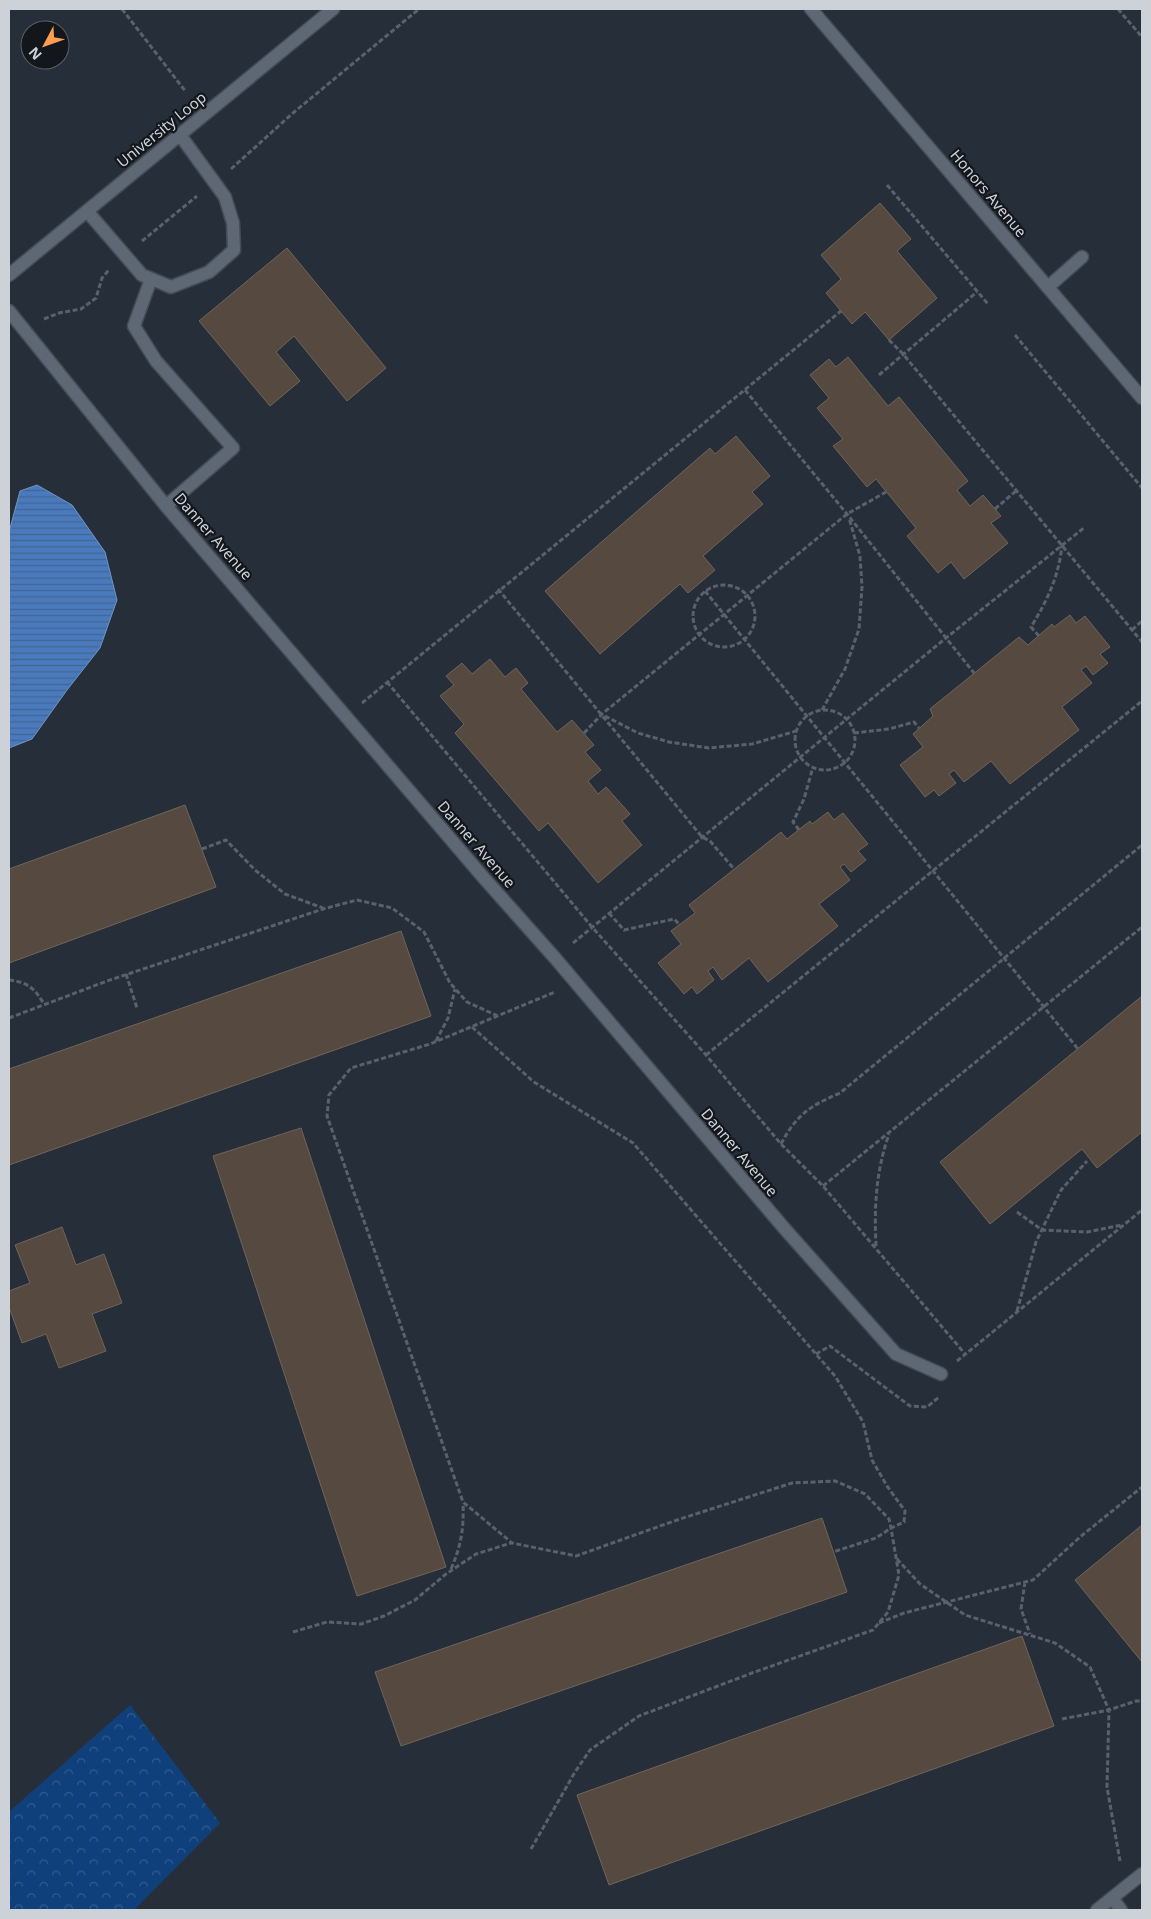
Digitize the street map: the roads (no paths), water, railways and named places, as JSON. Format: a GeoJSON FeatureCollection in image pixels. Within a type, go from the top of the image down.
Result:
{"type":"FeatureCollection","features":[{"type":"Feature","properties":{"kind":"street","name":"University Loop"},"geometry":{"type":"LineString","coordinates":[[9,275],[333,9]]}},
{"type":"Feature","properties":{"kind":"street","name":"Honors Avenue"},"geometry":{"type":"LineString","coordinates":[[811,9],[1142,398]]}},
{"type":"Feature","properties":{"kind":"street"},"geometry":{"type":"LineString","coordinates":[[87,211],[142,275],[170,287],[209,272],[234,250],[232,223],[225,197],[180,135]]}},
{"type":"Feature","properties":{"kind":"street"},"geometry":{"type":"LineString","coordinates":[[1048,287],[1082,257]]}},
{"type":"Feature","properties":{"kind":"street"},"geometry":{"type":"LineString","coordinates":[[151,279],[134,326],[156,361],[233,448],[166,506]]}},
{"type":"Feature","properties":{"kind":"street","name":"Danner Avenue"},"geometry":{"type":"LineString","coordinates":[[9,311],[166,506],[483,877],[555,958],[784,1228],[896,1354],[941,1374]]}},
{"type":"Feature","properties":{"kind":"street"},"geometry":{"type":"LineString","coordinates":[[1097,1910],[1142,1874]]}},
{"type":"Feature","properties":{"kind":"street"},"geometry":{"type":"LineString","coordinates":[[1112,1898],[1121,1910]]}}]}
